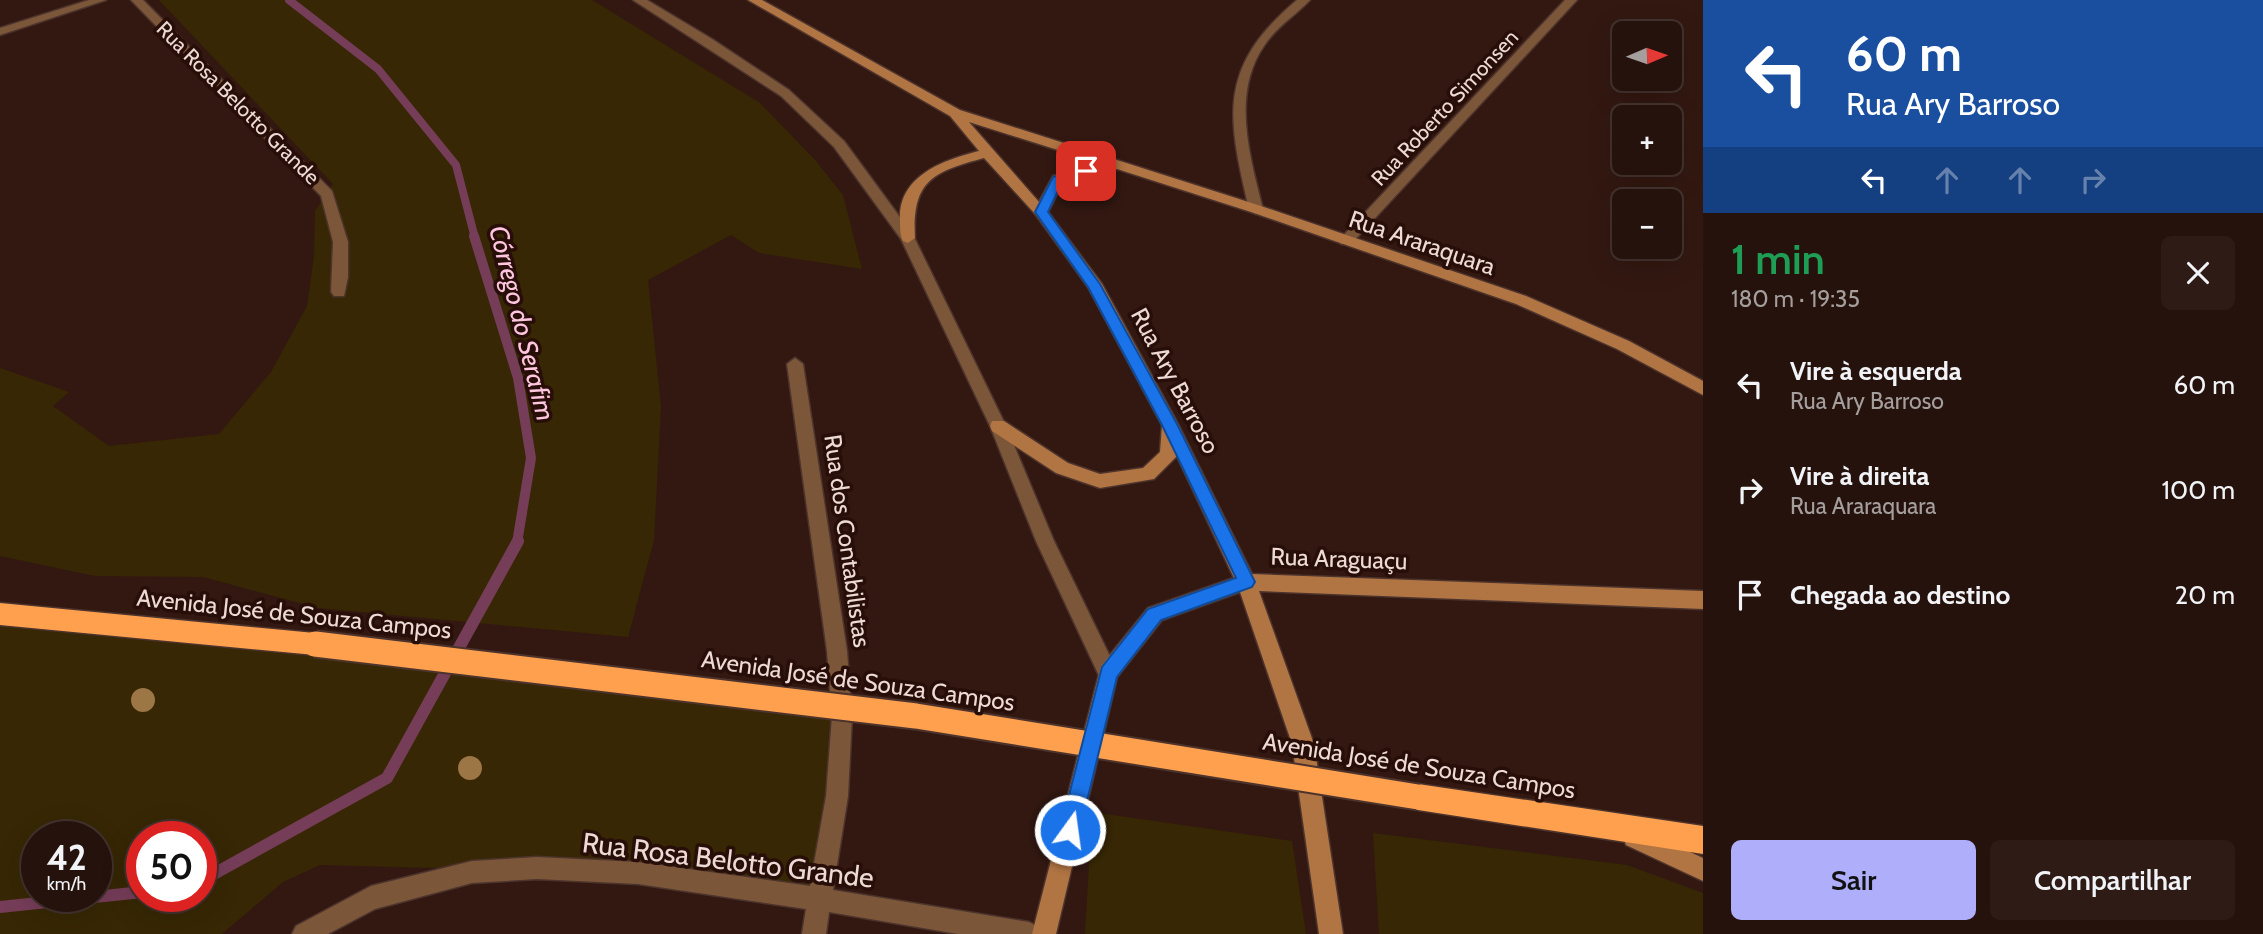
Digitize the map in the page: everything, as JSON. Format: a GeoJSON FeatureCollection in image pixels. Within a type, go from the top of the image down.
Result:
{"type":"FeatureCollection","features":[{"type":"Feature","properties":{"kind":"highway","name":"Avenida José de Souza Campos"},"geometry":{"type":"LineString","coordinates":[[0,614],[315,644],[916,716],[1703,841]]}},
{"type":"Feature","properties":{"kind":"main road","name":"Rua Ary Barroso"},"geometry":{"type":"LineString","coordinates":[[754,0],[955,113],[986,153],[1041,212],[1094,284],[1170,424],[1246,582],[1303,744],[1331,934]]}},
{"type":"Feature","properties":{"kind":"main road","name":"Rua Araraquara"},"geometry":{"type":"LineString","coordinates":[[955,113],[1256,209],[1521,300],[1623,345],[1703,389]]}},
{"type":"Feature","properties":{"kind":"main road"},"geometry":{"type":"LineString","coordinates":[[908,238],[908,205],[922,179],[956,161],[986,153]]}},
{"type":"Feature","properties":{"kind":"main road"},"geometry":{"type":"LineString","coordinates":[[1041,212],[1058,180],[1115,165]]}},
{"type":"Feature","properties":{"kind":"main road"},"geometry":{"type":"LineString","coordinates":[[999,426],[1062,468],[1100,481],[1149,474],[1169,455],[1170,424]]}},
{"type":"Feature","properties":{"kind":"main road","name":"Rua Araguaçu"},"geometry":{"type":"LineString","coordinates":[[1044,934],[1108,673],[1155,614],[1246,582],[1703,600]]}},
{"type":"Feature","properties":{"kind":"main road"},"geometry":{"type":"LineString","coordinates":[[1613,827],[1703,870]]}},
{"type":"Feature","properties":{"kind":"street"},"geometry":{"type":"LineString","coordinates":[[0,32],[100,0]]}},
{"type":"Feature","properties":{"kind":"street","name":"Rua Rosa Belotto Grande"},"geometry":{"type":"LineString","coordinates":[[137,0],[327,194],[338,222],[343,253],[339,292]]}},
{"type":"Feature","properties":{"kind":"street"},"geometry":{"type":"LineString","coordinates":[[639,0],[708,41],[785,93],[839,144],[908,238],[999,426],[1045,541],[1108,673]]}},
{"type":"Feature","properties":{"kind":"street","name":"Rua Roberto Simonsen"},"geometry":{"type":"LineString","coordinates":[[1346,241],[1571,0]]}},
{"type":"Feature","properties":{"kind":"street"},"geometry":{"type":"LineString","coordinates":[[1256,209],[1237,117],[1241,77],[1257,45],[1296,3]]}},
{"type":"Feature","properties":{"kind":"street","name":"Rua dos Contabilistas"},"geometry":{"type":"LineString","coordinates":[[795,364],[837,651],[842,716],[837,796],[814,934]]}},
{"type":"Feature","properties":{"kind":"street","name":"Rua Rosa Belotto Grande"},"geometry":{"type":"LineString","coordinates":[[304,934],[371,898],[472,872],[537,869],[638,873],[820,899],[1029,934]]}},
{"type":"Feature","properties":{"kind":"shaded area"},"geometry":{"type":"Polygon","coordinates":[[[159,0],[592,0],[760,103],[816,161],[843,195],[862,269],[759,253],[731,235],[648,280],[661,407],[654,540],[628,637],[318,608],[203,577],[95,576],[0,556],[0,368],[69,392],[53,406],[109,446],[219,434],[271,372],[307,306],[314,257],[315,211],[333,184],[159,0]]]}},
{"type":"Feature","properties":{"kind":"shaded area"},"geometry":{"type":"Polygon","coordinates":[[[0,615],[842,716],[820,899],[638,873],[320,865],[283,882],[222,934],[0,934],[0,615]]]}},
{"type":"Feature","properties":{"kind":"shaded area"},"geometry":{"type":"Polygon","coordinates":[[[1092,812],[1292,841],[1306,934],[1085,934],[1092,812]]]}},
{"type":"Feature","properties":{"kind":"shaded area"},"geometry":{"type":"Polygon","coordinates":[[[1373,833],[1627,865],[1703,893],[1703,934],[1379,934],[1373,833]]]}},
{"type":"Feature","properties":{"kind":"waterway","name":"Córrego do Serafim"},"geometry":{"type":"LineString","coordinates":[[289,0],[378,69],[456,165],[475,238]]}},
{"type":"Feature","properties":{"kind":"waterway","name":"Córrego do Serafim"},"geometry":{"type":"LineString","coordinates":[[474,236],[518,378],[531,458],[517,543]]}},
{"type":"Feature","properties":{"kind":"waterway","name":"Córrego do Serafim"},"geometry":{"type":"LineString","coordinates":[[217,872],[387,778],[517,543]]}},
{"type":"Feature","properties":{"kind":"waterway","name":"Córrego do Serafim"},"geometry":{"type":"LineString","coordinates":[[0,907],[126,894]]}},
{"type":"Feature","properties":{"kind":"route"},"geometry":{"type":"LineString","coordinates":[[1070,830],[1108,673],[1155,614],[1246,582],[1170,424],[1094,284],[1041,212],[1058,180],[1086,171]]}}]}
